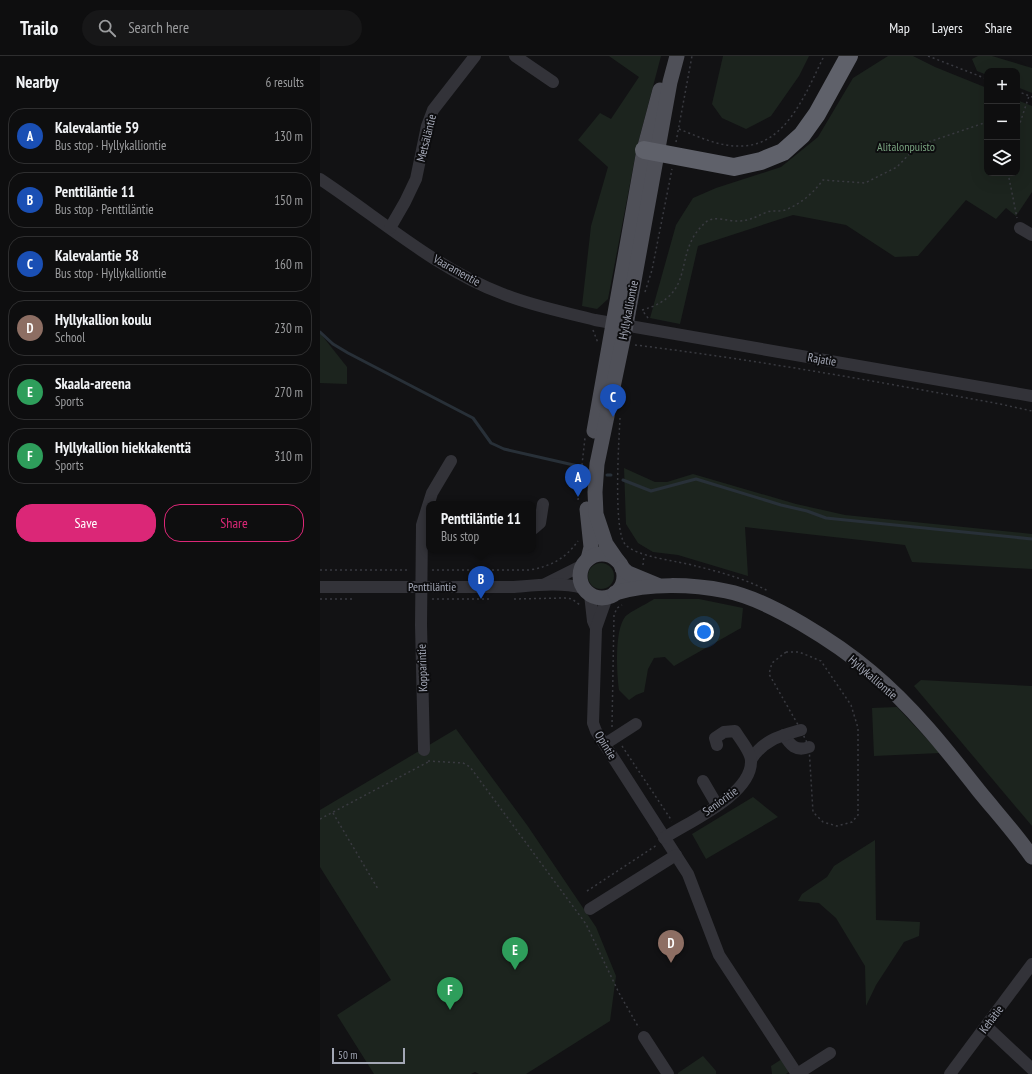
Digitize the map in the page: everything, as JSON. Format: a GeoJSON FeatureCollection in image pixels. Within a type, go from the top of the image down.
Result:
{"type":"FeatureCollection","features":[{"type":"Feature","properties":{"kind":"highway"},"geometry":{"type":"LineString","coordinates":[[650,151],[734,167],[761,161],[782,152],[802,135],[813,119],[848,57]]}},
{"type":"Feature","properties":{"kind":"main road","name":"Hyllykalliontie"},"geometry":{"type":"LineString","coordinates":[[668,56],[619,324],[597,464],[595,492],[596,514],[610,552],[628,573],[640,583],[727,591],[763,604],[838,647],[871,672],[899,698],[947,751],[1030,849]]}},
{"type":"Feature","properties":{"kind":"main road","name":"Hyllykalliontie"},"geometry":{"type":"LineString","coordinates":[[650,151],[677,56]]}},
{"type":"Feature","properties":{"kind":"main road","name":"Hyllykalliontie"},"geometry":{"type":"LineString","coordinates":[[585,562],[591,547],[586,496],[596,416],[619,324]]}},
{"type":"Feature","properties":{"kind":"main road"},"geometry":{"type":"LineString","coordinates":[[611,595],[621,586],[623,577],[620,564],[610,556],[603,554],[585,562],[580,572],[580,580],[586,591],[598,598],[611,595],[640,583]]}},
{"type":"Feature","properties":{"kind":"street","name":"Metsäläntie"},"geometry":{"type":"LineString","coordinates":[[390,228],[416,179],[427,126],[433,110],[475,56]]}},
{"type":"Feature","properties":{"kind":"street"},"geometry":{"type":"LineString","coordinates":[[515,56],[553,82]]}},
{"type":"Feature","properties":{"kind":"street","name":"Vaaramentie"},"geometry":{"type":"LineString","coordinates":[[320,179],[390,228],[470,279],[503,294],[559,311],[619,324]]}},
{"type":"Feature","properties":{"kind":"street"},"geometry":{"type":"LineString","coordinates":[[1020,228],[1032,235]]}},
{"type":"Feature","properties":{"kind":"street","name":"Rajatie"},"geometry":{"type":"LineString","coordinates":[[619,324],[1032,396]]}},
{"type":"Feature","properties":{"kind":"street","name":"Kopparintie"},"geometry":{"type":"LineString","coordinates":[[429,501],[451,461]]}},
{"type":"Feature","properties":{"kind":"street"},"geometry":{"type":"LineString","coordinates":[[536,526],[540,523],[543,504]]}},
{"type":"Feature","properties":{"kind":"street","name":"Kopparintie"},"geometry":{"type":"LineString","coordinates":[[426,507],[422,526],[425,542],[421,570],[426,756]]}},
{"type":"Feature","properties":{"kind":"street","name":"Penttiläntie"},"geometry":{"type":"LineString","coordinates":[[544,585],[585,562]]}},
{"type":"Feature","properties":{"kind":"street","name":"Penttiläntie"},"geometry":{"type":"LineString","coordinates":[[320,587],[514,587],[574,585],[586,591]]}},
{"type":"Feature","properties":{"kind":"street"},"geometry":{"type":"LineString","coordinates":[[586,591],[597,614]]}},
{"type":"Feature","properties":{"kind":"street","name":"Opintie"},"geometry":{"type":"LineString","coordinates":[[611,595],[597,614],[594,723],[596,731],[688,874],[719,955],[797,1074]]}},
{"type":"Feature","properties":{"kind":"street"},"geometry":{"type":"LineString","coordinates":[[605,744],[636,724]]}},
{"type":"Feature","properties":{"kind":"street"},"geometry":{"type":"LineString","coordinates":[[751,760],[757,749],[765,743],[801,730]]}},
{"type":"Feature","properties":{"kind":"street"},"geometry":{"type":"LineString","coordinates":[[717,745],[715,738],[724,732],[735,732],[751,760]]}},
{"type":"Feature","properties":{"kind":"street"},"geometry":{"type":"LineString","coordinates":[[784,735],[788,743],[795,748],[804,749],[809,747]]}},
{"type":"Feature","properties":{"kind":"street","name":"Senioritie"},"geometry":{"type":"LineString","coordinates":[[664,838],[737,791],[749,775],[751,760]]}},
{"type":"Feature","properties":{"kind":"street"},"geometry":{"type":"LineString","coordinates":[[703,781],[717,805]]}},
{"type":"Feature","properties":{"kind":"street"},"geometry":{"type":"LineString","coordinates":[[590,909],[676,855]]}},
{"type":"Feature","properties":{"kind":"street","name":"Kehätie"},"geometry":{"type":"LineString","coordinates":[[950,1074],[1032,964]]}},
{"type":"Feature","properties":{"kind":"street"},"geometry":{"type":"LineString","coordinates":[[986,1026],[1032,1069]]}},
{"type":"Feature","properties":{"kind":"street"},"geometry":{"type":"LineString","coordinates":[[644,1037],[668,1074]]}},
{"type":"Feature","properties":{"kind":"street"},"geometry":{"type":"LineString","coordinates":[[797,1074],[830,1053]]}},
{"type":"Feature","properties":{"kind":"path"},"geometry":{"type":"LineString","coordinates":[[677,139],[692,56]]}},
{"type":"Feature","properties":{"kind":"path"},"geometry":{"type":"LineString","coordinates":[[679,129],[703,139],[728,145],[742,146],[763,142],[779,131],[791,116],[824,56]]}},
{"type":"Feature","properties":{"kind":"path"},"geometry":{"type":"LineString","coordinates":[[928,56],[984,78]]}},
{"type":"Feature","properties":{"kind":"path"},"geometry":{"type":"LineString","coordinates":[[1020,92],[1031,97],[1020,124]]}},
{"type":"Feature","properties":{"kind":"path"},"geometry":{"type":"LineString","coordinates":[[642,310],[659,304],[676,290],[681,280],[685,253],[696,232],[707,221],[722,219],[738,222],[753,220],[768,212],[784,210],[802,201],[815,191],[823,180],[865,183],[897,167],[918,146],[984,123]]}},
{"type":"Feature","properties":{"kind":"path"},"geometry":{"type":"LineString","coordinates":[[644,296],[652,270],[670,176]]}},
{"type":"Feature","properties":{"kind":"path"},"geometry":{"type":"LineString","coordinates":[[1009,176],[1020,228]]}},
{"type":"Feature","properties":{"kind":"path"},"geometry":{"type":"LineString","coordinates":[[641,315],[643,303]]}},
{"type":"Feature","properties":{"kind":"path"},"geometry":{"type":"LineString","coordinates":[[634,349],[635,344],[706,354],[936,392],[1032,411]]}},
{"type":"Feature","properties":{"kind":"path"},"geometry":{"type":"LineString","coordinates":[[621,411],[618,462],[620,534],[624,544],[632,551],[644,555],[640,583],[632,599],[617,608],[614,615],[612,730],[677,829]]}},
{"type":"Feature","properties":{"kind":"path"},"geometry":{"type":"LineString","coordinates":[[578,502],[579,479],[586,431]]}},
{"type":"Feature","properties":{"kind":"path"},"geometry":{"type":"LineString","coordinates":[[320,570],[530,570],[544,567],[561,560],[579,540],[591,538]]}},
{"type":"Feature","properties":{"kind":"path"},"geometry":{"type":"LineString","coordinates":[[403,570],[403,586]]}},
{"type":"Feature","properties":{"kind":"path"},"geometry":{"type":"LineString","coordinates":[[421,600],[495,599]]}},
{"type":"Feature","properties":{"kind":"path"},"geometry":{"type":"LineString","coordinates":[[508,599],[572,599],[587,613],[614,615]]}},
{"type":"Feature","properties":{"kind":"path"},"geometry":{"type":"LineString","coordinates":[[786,652],[800,652],[821,661],[851,705],[858,728],[859,797],[858,815],[852,822],[837,826],[823,822],[813,812],[809,747],[801,730],[768,674],[772,663],[786,652]]}},
{"type":"Feature","properties":{"kind":"path"},"geometry":{"type":"LineString","coordinates":[[320,819],[426,756],[463,763],[474,773],[586,924],[619,993],[644,1037]]}},
{"type":"Feature","properties":{"kind":"path"},"geometry":{"type":"LineString","coordinates":[[332,813],[378,888]]}},
{"type":"Feature","properties":{"kind":"path"},"geometry":{"type":"LineString","coordinates":[[587,890],[656,846],[664,838]]}},
{"type":"Feature","properties":{"kind":"green space"},"geometry":{"type":"Polygon","coordinates":[[[609,56],[661,56],[637,147],[608,299],[597,309],[582,306],[591,226],[608,167],[578,140],[600,113],[611,119],[639,77],[609,56]]]}},
{"type":"Feature","properties":{"kind":"green space"},"geometry":{"type":"Polygon","coordinates":[[[723,56],[809,56],[799,76],[771,116],[746,129],[722,118],[712,104],[723,56]]]}},
{"type":"Feature","properties":{"kind":"green space","name":"Alitalonpuisto"},"geometry":{"type":"Polygon","coordinates":[[[888,56],[913,56],[935,67],[984,87],[984,176],[1020,176],[1020,101],[1032,106],[1032,192],[1016,216],[1006,208],[996,219],[966,200],[918,256],[895,257],[846,225],[793,215],[698,246],[680,324],[650,318],[676,225],[693,198],[716,188],[781,167],[818,137],[853,78],[888,56]]]}},
{"type":"Feature","properties":{"kind":"green space"},"geometry":{"type":"Polygon","coordinates":[[[978,56],[992,56],[1032,68],[1032,93],[1020,88],[1020,68],[984,68],[984,74],[977,71],[972,59],[978,56]]]}},
{"type":"Feature","properties":{"kind":"green space"},"geometry":{"type":"Polygon","coordinates":[[[320,333],[347,367],[347,384],[320,383],[320,333]]]}},
{"type":"Feature","properties":{"kind":"green space"},"geometry":{"type":"Polygon","coordinates":[[[624,468],[655,482],[667,482],[693,474],[796,504],[845,515],[1032,534],[1032,569],[912,562],[905,545],[745,527],[748,576],[678,555],[653,552],[638,543],[626,524],[624,468]]]}},
{"type":"Feature","properties":{"kind":"green space"},"geometry":{"type":"Polygon","coordinates":[[[601,563],[610,567],[614,576],[610,585],[601,589],[592,585],[588,576],[592,567],[601,563]]]}},
{"type":"Feature","properties":{"kind":"green space"},"geometry":{"type":"Polygon","coordinates":[[[654,599],[699,599],[743,608],[741,628],[674,666],[665,657],[654,658],[648,669],[644,692],[629,700],[619,690],[617,653],[619,632],[625,617],[654,599]]]}},
{"type":"Feature","properties":{"kind":"green space"},"geometry":{"type":"Polygon","coordinates":[[[921,680],[1032,686],[1032,826],[914,686],[921,680]]]}},
{"type":"Feature","properties":{"kind":"green space"},"geometry":{"type":"Polygon","coordinates":[[[897,707],[940,753],[874,756],[872,708],[897,707]]]}},
{"type":"Feature","properties":{"kind":"green space"},"geometry":{"type":"Polygon","coordinates":[[[456,729],[527,825],[596,927],[616,976],[610,1021],[526,1074],[479,1074],[475,1072],[471,1074],[374,1074],[337,1015],[391,980],[320,867],[320,810],[456,729]]]}},
{"type":"Feature","properties":{"kind":"green space"},"geometry":{"type":"Polygon","coordinates":[[[753,797],[778,817],[706,859],[692,834],[753,797]]]}},
{"type":"Feature","properties":{"kind":"green space"},"geometry":{"type":"Polygon","coordinates":[[[875,840],[876,920],[920,922],[919,936],[904,942],[876,985],[866,1006],[865,966],[836,918],[819,903],[798,901],[802,894],[827,877],[834,866],[875,840]]]}},
{"type":"Feature","properties":{"kind":"green space"},"geometry":{"type":"Polygon","coordinates":[[[703,1056],[716,1071],[716,1074],[678,1074],[678,1073],[703,1056]]]}},
{"type":"Feature","properties":{"kind":"green space"},"geometry":{"type":"Polygon","coordinates":[[[782,1059],[790,1071],[786,1074],[772,1074],[771,1066],[782,1059]]]}},
{"type":"Feature","properties":{"kind":"waterway"},"geometry":{"type":"LineString","coordinates":[[320,332],[333,344],[348,353],[473,418],[491,443],[504,449],[578,466]]}},
{"type":"Feature","properties":{"kind":"waterway"},"geometry":{"type":"LineString","coordinates":[[623,480],[651,491],[696,479],[781,505],[807,511],[826,518],[1032,539]]}},
{"type":"Feature","properties":{"kind":"place","name":"Kalevalantie 58"},"geometry":{"type":"Point","coordinates":[613,417]}},
{"type":"Feature","properties":{"kind":"place","name":"Kalevalantie 59"},"geometry":{"type":"Point","coordinates":[578,497]}},
{"type":"Feature","properties":{"kind":"place","name":"Penttiläntie 11"},"geometry":{"type":"Point","coordinates":[481,599]}},
{"type":"Feature","properties":{"kind":"place","name":"Hyllykallion koulu"},"geometry":{"type":"Point","coordinates":[671,963]}},
{"type":"Feature","properties":{"kind":"place","name":"Skaala-areena"},"geometry":{"type":"Point","coordinates":[515,970]}},
{"type":"Feature","properties":{"kind":"place","name":"Hyllykallion hiekkakenttä"},"geometry":{"type":"Point","coordinates":[450,1010]}}]}
